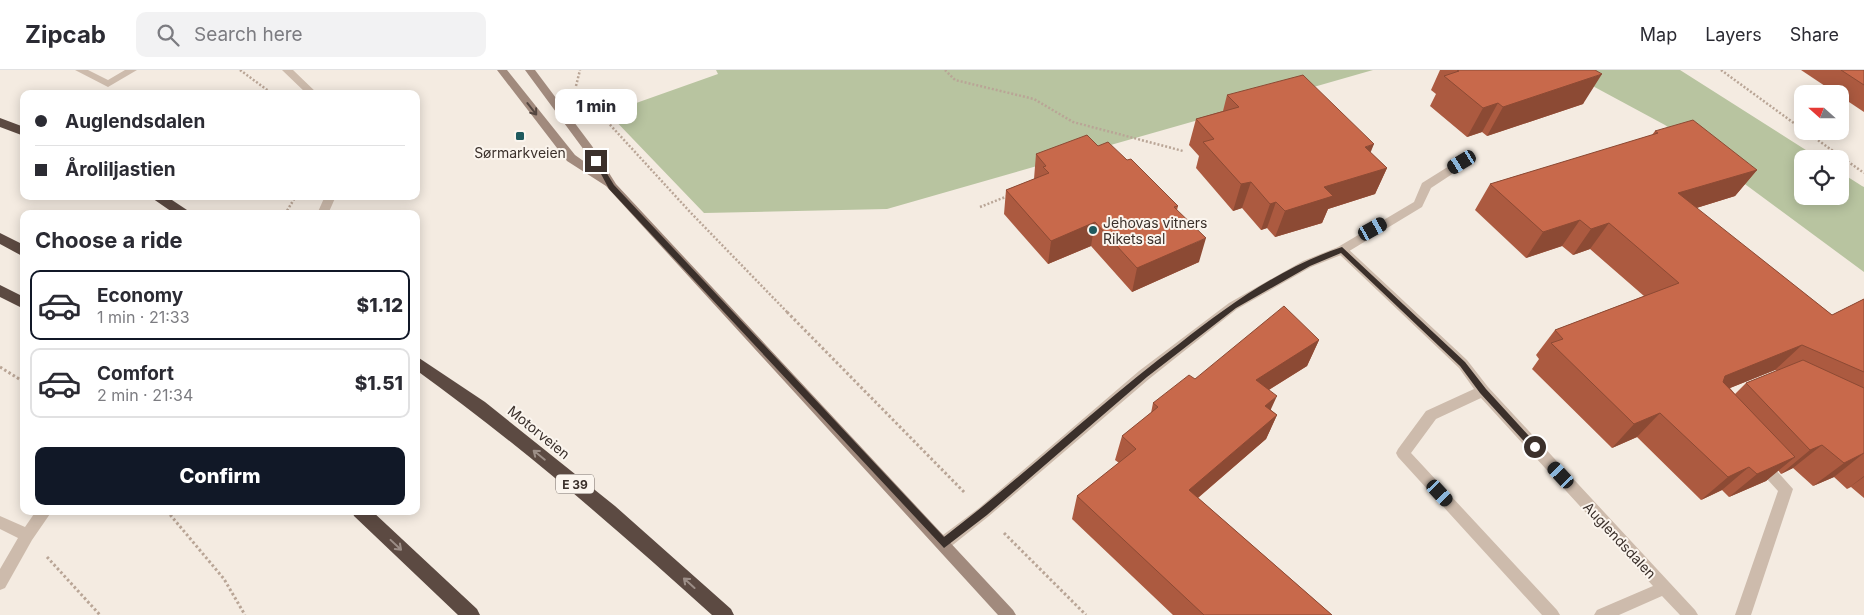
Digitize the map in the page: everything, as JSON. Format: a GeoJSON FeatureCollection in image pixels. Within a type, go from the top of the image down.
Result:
{"type":"FeatureCollection","features":[{"type":"Feature","properties":{"kind":"highway"},"geometry":{"type":"LineString","coordinates":[[2,122],[20,130]]}},
{"type":"Feature","properties":{"kind":"highway"},"geometry":{"type":"LineString","coordinates":[[162,200],[179,210]]}},
{"type":"Feature","properties":{"kind":"highway"},"geometry":{"type":"LineString","coordinates":[[0,238],[20,250]]}},
{"type":"Feature","properties":{"kind":"highway"},"geometry":{"type":"LineString","coordinates":[[0,290],[20,302]]}},
{"type":"Feature","properties":{"kind":"highway","name":"Motorveien"},"geometry":{"type":"LineString","coordinates":[[420,365],[479,407],[609,511],[725,615]]}},
{"type":"Feature","properties":{"kind":"highway"},"geometry":{"type":"LineString","coordinates":[[364,515],[471,615]]}},
{"type":"Feature","properties":{"kind":"main road"},"geometry":{"type":"LineString","coordinates":[[502,70],[571,158],[612,187]]}},
{"type":"Feature","properties":{"kind":"main road"},"geometry":{"type":"LineString","coordinates":[[530,70],[588,148],[612,187],[944,543],[1008,615]]}},
{"type":"Feature","properties":{"kind":"street"},"geometry":{"type":"LineString","coordinates":[[80,70],[108,84],[132,70]]}},
{"type":"Feature","properties":{"kind":"street"},"geometry":{"type":"LineString","coordinates":[[287,70],[309,90]]}},
{"type":"Feature","properties":{"kind":"street"},"geometry":{"type":"LineString","coordinates":[[944,543],[984,512],[1144,375],[1233,306],[1307,264],[1342,250],[1418,204],[1426,186],[1462,162]]}},
{"type":"Feature","properties":{"kind":"street","name":"Auglendsdalen"},"geometry":{"type":"LineString","coordinates":[[1342,250],[1462,364],[1483,391],[1690,615]]}},
{"type":"Feature","properties":{"kind":"street"},"geometry":{"type":"LineString","coordinates":[[1483,391],[1431,415],[1403,453],[1552,615]]}},
{"type":"Feature","properties":{"kind":"street"},"geometry":{"type":"LineString","coordinates":[[1743,615],[1786,489],[1753,454]]}},
{"type":"Feature","properties":{"kind":"street"},"geometry":{"type":"LineString","coordinates":[[0,583],[27,535],[42,515]]}},
{"type":"Feature","properties":{"kind":"street"},"geometry":{"type":"LineString","coordinates":[[0,522],[27,535]]}},
{"type":"Feature","properties":{"kind":"street"},"geometry":{"type":"LineString","coordinates":[[1602,615],[1664,588]]}},
{"type":"Feature","properties":{"kind":"path"},"geometry":{"type":"LineString","coordinates":[[240,70],[266,90]]}},
{"type":"Feature","properties":{"kind":"path"},"geometry":{"type":"LineString","coordinates":[[580,70],[576,87],[582,94]]}},
{"type":"Feature","properties":{"kind":"path"},"geometry":{"type":"LineString","coordinates":[[945,70],[954,80],[1034,99],[1073,122],[1183,151]]}},
{"type":"Feature","properties":{"kind":"path"},"geometry":{"type":"LineString","coordinates":[[1721,70],[1794,123]]}},
{"type":"Feature","properties":{"kind":"path"},"geometry":{"type":"LineString","coordinates":[[589,101],[691,213],[1086,615]]}},
{"type":"Feature","properties":{"kind":"path"},"geometry":{"type":"LineString","coordinates":[[1818,140],[1864,173]]}},
{"type":"Feature","properties":{"kind":"path"},"geometry":{"type":"LineString","coordinates":[[980,207],[1014,193]]}},
{"type":"Feature","properties":{"kind":"path"},"geometry":{"type":"LineString","coordinates":[[0,367],[20,380]]}},
{"type":"Feature","properties":{"kind":"path"},"geometry":{"type":"LineString","coordinates":[[170,515],[224,579],[245,615]]}},
{"type":"Feature","properties":{"kind":"path"},"geometry":{"type":"LineString","coordinates":[[27,535],[100,615]]}},
{"type":"Feature","properties":{"kind":"green space"},"geometry":{"type":"Polygon","coordinates":[[[716,70],[1373,70],[887,209],[704,213],[608,113],[718,74],[716,70]]]}},
{"type":"Feature","properties":{"kind":"green space"},"geometry":{"type":"Polygon","coordinates":[[[1563,70],[1680,70],[1806,150],[1794,150],[1794,205],[1849,205],[1849,178],[1864,187],[1864,272],[1665,125],[1563,70]]]}},
{"type":"Feature","properties":{"kind":"building"},"geometry":{"type":"Polygon","coordinates":[[[1457,70],[1595,70],[1602,74],[1503,107],[1498,103],[1483,108],[1444,76],[1459,71],[1457,70]]]}},
{"type":"Feature","properties":{"kind":"building"},"geometry":{"type":"Polygon","coordinates":[[[1841,70],[1864,70],[1864,85],[1841,70]]]}},
{"type":"Feature","properties":{"kind":"building"},"geometry":{"type":"Polygon","coordinates":[[[1303,75],[1374,144],[1365,147],[1387,168],[1324,187],[1333,196],[1285,211],[1276,202],[1270,204],[1251,182],[1241,184],[1203,142],[1214,139],[1196,119],[1239,107],[1227,95],[1303,75]]]}},
{"type":"Feature","properties":{"kind":"building"},"geometry":{"type":"Polygon","coordinates":[[[1693,120],[1757,170],[1678,193],[1832,315],[1864,299],[1864,372],[1802,345],[1725,376],[1723,382],[1795,457],[1757,474],[1749,467],[1728,477],[1660,413],[1634,424],[1551,343],[1563,339],[1555,330],[1679,283],[1609,223],[1591,229],[1580,220],[1543,232],[1490,184],[1658,133],[1655,131],[1693,120]]]}},
{"type":"Feature","properties":{"kind":"building","name":"Jehovas vitners Rikets sal"},"geometry":{"type":"Polygon","coordinates":[[[1087,135],[1098,146],[1108,142],[1127,160],[1131,159],[1178,206],[1174,207],[1206,238],[1137,268],[1095,222],[1051,241],[1006,190],[1049,173],[1043,167],[1046,166],[1036,154],[1087,135]]]}},
{"type":"Feature","properties":{"kind":"building"},"geometry":{"type":"Polygon","coordinates":[[[1284,306],[1319,340],[1256,380],[1277,396],[1265,406],[1277,415],[1189,490],[1332,615],[1204,615],[1077,496],[1136,449],[1122,436],[1158,407],[1153,403],[1189,375],[1195,379],[1284,306]]]}},
{"type":"Feature","properties":{"kind":"building"},"geometry":{"type":"Polygon","coordinates":[[[1803,360],[1864,388],[1864,453],[1844,463],[1822,445],[1810,450],[1746,383],[1803,360]]]}},
{"type":"Feature","properties":{"kind":"place","name":"Sørmarkveien"},"geometry":{"type":"Point","coordinates":[520,136]}},
{"type":"Feature","properties":{"kind":"place","name":"Jehovas vitners Rikets sal"},"geometry":{"type":"Point","coordinates":[1093,230]}},
{"type":"Feature","properties":{"kind":"route"},"geometry":{"type":"LineString","coordinates":[[596,161],[612,187],[944,543],[984,512],[1144,375],[1233,306],[1307,264],[1342,250],[1391,294],[1462,364],[1483,391],[1535,447]]}}]}
